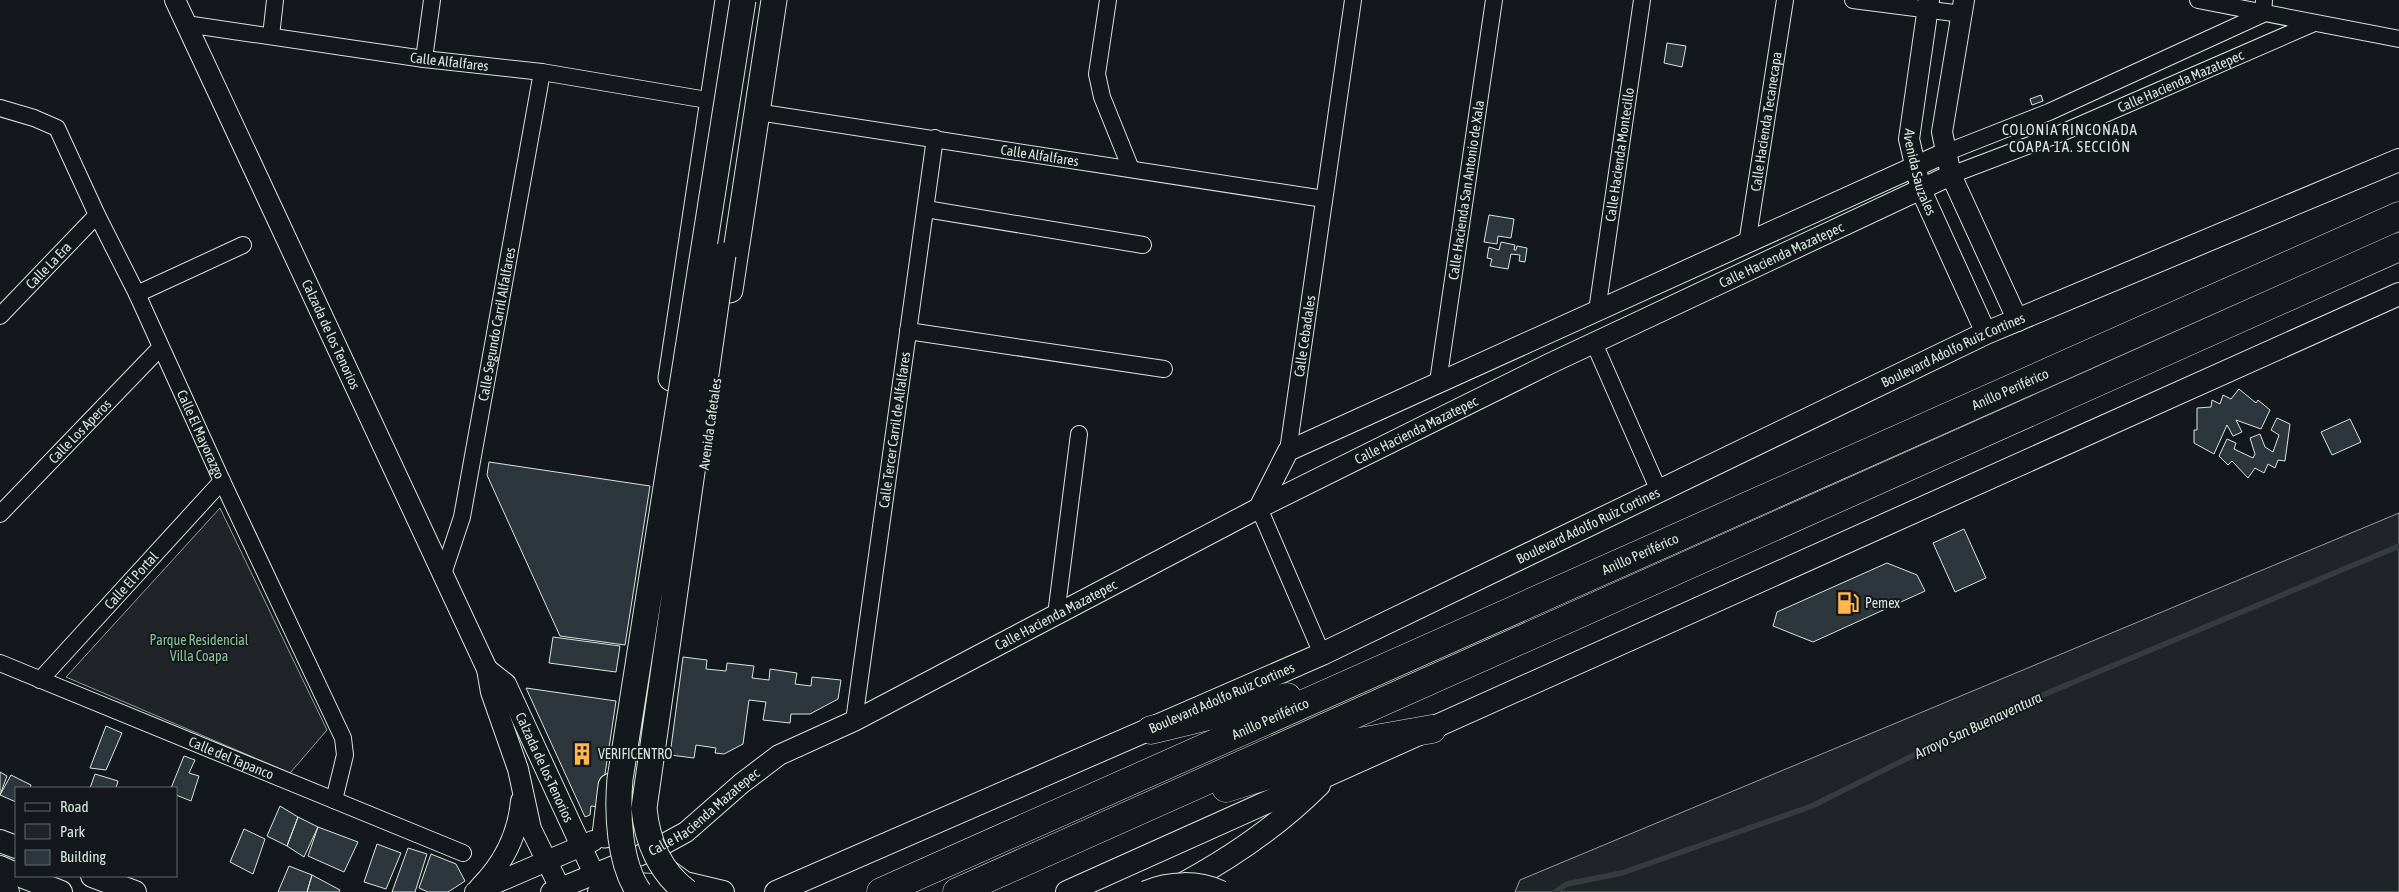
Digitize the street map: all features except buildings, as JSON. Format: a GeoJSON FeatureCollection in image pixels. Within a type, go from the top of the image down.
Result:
{"type":"FeatureCollection","features":[{"type":"Feature","properties":{"kind":"highway","name":"Anillo Periférico"},"geometry":{"type":"LineString","coordinates":[[881,892],[2395,217]]}},
{"type":"Feature","properties":{"kind":"highway"},"geometry":{"type":"LineString","coordinates":[[957,892],[2399,248]]}},
{"type":"Feature","properties":{"kind":"highway"},"geometry":{"type":"LineString","coordinates":[[1151,730],[1352,681]]}},
{"type":"Feature","properties":{"kind":"highway"},"geometry":{"type":"LineString","coordinates":[[1151,806],[1245,783],[1359,742],[1432,729]]}},
{"type":"Feature","properties":{"kind":"main road"},"geometry":{"type":"LineString","coordinates":[[733,2],[736,29],[749,36],[767,31],[773,10]]}},
{"type":"Feature","properties":{"kind":"main road"},"geometry":{"type":"LineString","coordinates":[[605,835],[616,749],[712,101],[733,2]]}},
{"type":"Feature","properties":{"kind":"main road"},"geometry":{"type":"LineString","coordinates":[[639,892],[629,869],[621,837],[618,801],[620,779],[733,2]]}},
{"type":"Feature","properties":{"kind":"main road","name":"Avenida Cafetales"},"geometry":{"type":"LineString","coordinates":[[655,849],[654,814],[660,764],[773,10]]}},
{"type":"Feature","properties":{"kind":"main road"},"geometry":{"type":"LineString","coordinates":[[688,892],[672,877],[655,852],[646,826],[644,808],[723,255],[736,212],[746,157],[751,147]]}},
{"type":"Feature","properties":{"kind":"main road","name":"Boulevard Adolfo Ruiz Cortines"},"geometry":{"type":"LineString","coordinates":[[776,892],[1322,654],[1986,333],[2399,160]]}},
{"type":"Feature","properties":{"kind":"main road"},"geometry":{"type":"LineString","coordinates":[[1067,892],[2399,294]]}},
{"type":"Feature","properties":{"kind":"main road"},"geometry":{"type":"LineString","coordinates":[[616,749],[621,762],[628,769],[651,773],[660,764]]}},
{"type":"Feature","properties":{"kind":"main road"},"geometry":{"type":"LineString","coordinates":[[1167,892],[1216,866],[1264,834],[1327,776]]}},
{"type":"Feature","properties":{"kind":"main road"},"geometry":{"type":"LineString","coordinates":[[0,841],[15,847]]}},
{"type":"Feature","properties":{"kind":"main road"},"geometry":{"type":"LineString","coordinates":[[655,849],[671,874],[678,880],[723,892]]}},
{"type":"Feature","properties":{"kind":"main road"},"geometry":{"type":"LineString","coordinates":[[0,867],[15,874]]}},
{"type":"Feature","properties":{"kind":"main road"},"geometry":{"type":"LineString","coordinates":[[24,877],[61,892]]}},
{"type":"Feature","properties":{"kind":"main road"},"geometry":{"type":"LineString","coordinates":[[95,877],[134,892]]}},
{"type":"Feature","properties":{"kind":"main road"},"geometry":{"type":"LineString","coordinates":[[596,883],[641,884],[669,887],[681,892]]}},
{"type":"Feature","properties":{"kind":"main road"},"geometry":{"type":"LineString","coordinates":[[1146,892],[1177,884],[1203,886],[1221,892]]}},
{"type":"Feature","properties":{"kind":"main road"},"geometry":{"type":"LineString","coordinates":[[0,889],[8,892]]}},
{"type":"Feature","properties":{"kind":"street","name":"Calzada de los Tenorios"},"geometry":{"type":"LineString","coordinates":[[175,0],[487,669],[490,692],[517,762],[522,794],[531,830],[547,861],[556,890]]}},
{"type":"Feature","properties":{"kind":"street"},"geometry":{"type":"LineString","coordinates":[[270,36],[275,0]]}},
{"type":"Feature","properties":{"kind":"street"},"geometry":{"type":"LineString","coordinates":[[424,59],[432,0]]}},
{"type":"Feature","properties":{"kind":"street"},"geometry":{"type":"LineString","coordinates":[[1108,0],[1097,74],[1102,97],[1131,169]]}},
{"type":"Feature","properties":{"kind":"street","name":"Calle Cebadales"},"geometry":{"type":"LineString","coordinates":[[1259,508],[1288,451],[1353,0]]}},
{"type":"Feature","properties":{"kind":"street","name":"Calle Hacienda San Antonio de Xala"},"geometry":{"type":"LineString","coordinates":[[1438,382],[1494,0]]}},
{"type":"Feature","properties":{"kind":"street","name":"Calle Hacienda Montecillo"},"geometry":{"type":"LineString","coordinates":[[1597,311],[1642,0]]}},
{"type":"Feature","properties":{"kind":"street","name":"Calle Hacienda Tecanecapa"},"geometry":{"type":"LineString","coordinates":[[1747,244],[1785,0]]}},
{"type":"Feature","properties":{"kind":"street"},"geometry":{"type":"LineString","coordinates":[[1853,0],[1963,7]]}},
{"type":"Feature","properties":{"kind":"street"},"geometry":{"type":"LineString","coordinates":[[2198,0],[2264,7],[2312,24],[2399,39]]}},
{"type":"Feature","properties":{"kind":"street","name":"Avenida Sauzales"},"geometry":{"type":"LineString","coordinates":[[1928,5],[1909,139],[1921,190],[1986,333]]}},
{"type":"Feature","properties":{"kind":"street","name":"Avenida Sauzales"},"geometry":{"type":"LineString","coordinates":[[1963,7],[1942,132],[1945,153],[1951,176],[2018,321]]}},
{"type":"Feature","properties":{"kind":"street","name":"Calle Hacienda Mazatepec"},"geometry":{"type":"LineString","coordinates":[[1288,451],[1945,153],[2049,112],[2264,7]]}},
{"type":"Feature","properties":{"kind":"street","name":"Calle Alfalfares"},"geometry":{"type":"LineString","coordinates":[[186,24],[424,59],[542,72],[712,101]]}},
{"type":"Feature","properties":{"kind":"street","name":"Calle Hacienda Mazatepec"},"geometry":{"type":"LineString","coordinates":[[556,890],[596,883],[686,832],[742,783],[779,755],[854,721],[1259,508],[1549,364],[1951,176],[2060,134],[2312,24]]}},
{"type":"Feature","properties":{"kind":"street","name":"Calle Segundo Carril Alfalfares"},"geometry":{"type":"LineString","coordinates":[[443,574],[462,517],[542,72]]}},
{"type":"Feature","properties":{"kind":"street"},"geometry":{"type":"LineString","coordinates":[[1915,96],[1948,101]]}},
{"type":"Feature","properties":{"kind":"street","name":"Calle El Mayorazgo"},"geometry":{"type":"LineString","coordinates":[[1,110],[34,118],[57,128],[97,216],[137,294],[160,348],[343,738],[345,755],[334,800]]}},
{"type":"Feature","properties":{"kind":"street","name":"Calle Alfalfares"},"geometry":{"type":"LineString","coordinates":[[757,112],[1324,199]]}},
{"type":"Feature","properties":{"kind":"street"},"geometry":{"type":"LineString","coordinates":[[2049,112],[2060,134]]}},
{"type":"Feature","properties":{"kind":"street","name":"Calle Tercer Carril de Alfalfares"},"geometry":{"type":"LineString","coordinates":[[854,721],[935,138]]}},
{"type":"Feature","properties":{"kind":"street"},"geometry":{"type":"LineString","coordinates":[[1827,208],[1836,229]]}},
{"type":"Feature","properties":{"kind":"street"},"geometry":{"type":"LineString","coordinates":[[926,209],[1143,245]]}},
{"type":"Feature","properties":{"kind":"street","name":"Calle La Era"},"geometry":{"type":"LineString","coordinates":[[0,316],[97,216]]}},
{"type":"Feature","properties":{"kind":"street"},"geometry":{"type":"LineString","coordinates":[[137,294],[243,245]]}},
{"type":"Feature","properties":{"kind":"street"},"geometry":{"type":"LineString","coordinates":[[908,331],[1164,369]]}},
{"type":"Feature","properties":{"kind":"street"},"geometry":{"type":"LineString","coordinates":[[1536,338],[1549,364]]}},
{"type":"Feature","properties":{"kind":"street"},"geometry":{"type":"LineString","coordinates":[[1594,343],[1659,491]]}},
{"type":"Feature","properties":{"kind":"street","name":"Calle Los Aperos"},"geometry":{"type":"LineString","coordinates":[[0,514],[160,348]]}},
{"type":"Feature","properties":{"kind":"street"},"geometry":{"type":"LineString","coordinates":[[1056,615],[1079,434]]}},
{"type":"Feature","properties":{"kind":"street","name":"Calle El Portal"},"geometry":{"type":"LineString","coordinates":[[40,680],[222,481]]}},
{"type":"Feature","properties":{"kind":"street"},"geometry":{"type":"LineString","coordinates":[[1259,508],[1322,654]]}},
{"type":"Feature","properties":{"kind":"street","name":"Calle del Tapanco"},"geometry":{"type":"LineString","coordinates":[[0,664],[463,853]]}},
{"type":"Feature","properties":{"kind":"street","name":"Calzada de los Tenorios"},"geometry":{"type":"LineString","coordinates":[[487,669],[506,684],[581,846],[596,883]]}},
{"type":"Feature","properties":{"kind":"street"},"geometry":{"type":"LineString","coordinates":[[475,892],[488,879],[508,848],[520,812],[522,794]]}},
{"type":"Feature","properties":{"kind":"street","name":"Calle Hacienda Mazatepec"},"geometry":{"type":"LineString","coordinates":[[475,892],[654,814]]}},
{"type":"Feature","properties":{"kind":"street"},"geometry":{"type":"LineString","coordinates":[[605,835],[627,846],[655,849]]}},
{"type":"Feature","properties":{"kind":"green space","name":"Parque Residencial Villa Coapa"},"geometry":{"type":"Polygon","coordinates":[[[220,508],[327,730],[290,773],[66,677],[220,508]]]}},
{"type":"Feature","properties":{"kind":"green space"},"geometry":{"type":"Polygon","coordinates":[[[2399,513],[2399,892],[1515,892],[1520,880],[2399,513]]]}},
{"type":"Feature","properties":{"kind":"waterway","name":"Arroyo San Buenaventura"},"geometry":{"type":"LineString","coordinates":[[1555,892],[1567,884],[1622,873],[1812,806],[1988,718],[2399,546]]}},
{"type":"Feature","properties":{"kind":"place","name":"Pemex"},"geometry":{"type":"Point","coordinates":[1848,603]}},
{"type":"Feature","properties":{"kind":"place","name":"VERIFICENTRO"},"geometry":{"type":"Point","coordinates":[582,754]}},
{"type":"Feature","properties":{"kind":"district","name":"COLONIA RINCONADA COAPA 1A. SECCIÓN"},"geometry":{"type":"Point","coordinates":[2070,138]}}]}
